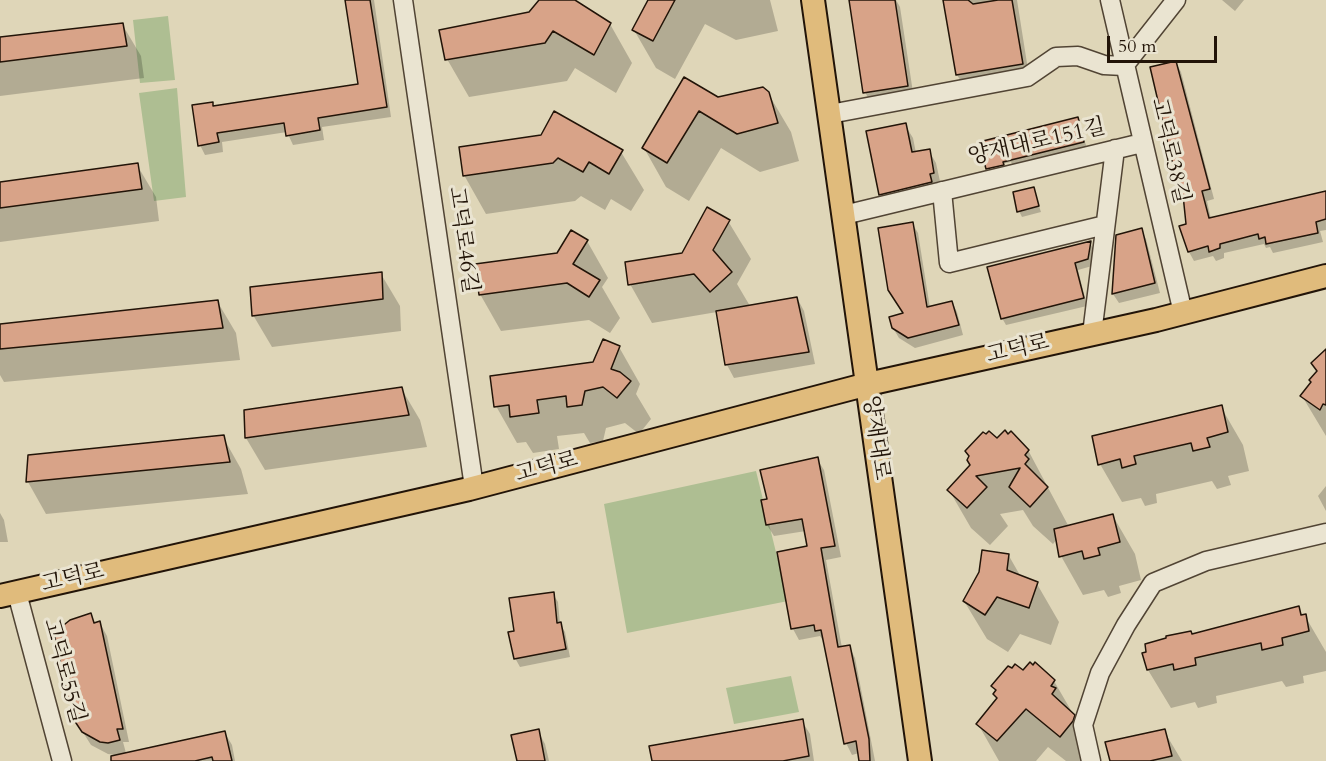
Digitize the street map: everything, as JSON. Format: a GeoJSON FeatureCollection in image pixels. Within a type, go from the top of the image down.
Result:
{"type":"FeatureCollection","features":[{"type":"Feature","properties":{"kind":"main road","name":"양재대로"},"geometry":{"type":"LineString","coordinates":[[813,0],[920,761]]}},
{"type":"Feature","properties":{"kind":"main road","name":"고덕로"},"geometry":{"type":"LineString","coordinates":[[8,594],[474,487],[867,384],[1183,313],[1326,276]]}},
{"type":"Feature","properties":{"kind":"street","name":"고덕로46길"},"geometry":{"type":"LineString","coordinates":[[403,0],[474,487]]}},
{"type":"Feature","properties":{"kind":"street","name":"고덕로38길"},"geometry":{"type":"LineString","coordinates":[[1110,0],[1183,313]]}},
{"type":"Feature","properties":{"kind":"street"},"geometry":{"type":"LineString","coordinates":[[830,114],[1028,77],[1056,57],[1078,56],[1104,65],[1124,66],[1176,0]]}},
{"type":"Feature","properties":{"kind":"street","name":"양재대로151길"},"geometry":{"type":"LineString","coordinates":[[844,214],[1142,143]]}},
{"type":"Feature","properties":{"kind":"street"},"geometry":{"type":"LineString","coordinates":[[1092,334],[1115,149]]}},
{"type":"Feature","properties":{"kind":"street"},"geometry":{"type":"LineString","coordinates":[[942,191],[949,263],[1105,225]]}},
{"type":"Feature","properties":{"kind":"street"},"geometry":{"type":"LineString","coordinates":[[1091,761],[1083,725],[1100,673],[1126,625],[1153,583],[1206,561],[1326,533]]}},
{"type":"Feature","properties":{"kind":"street","name":"고덕로55길"},"geometry":{"type":"LineString","coordinates":[[8,594],[62,761]]}},
{"type":"Feature","properties":{"kind":"green space"},"geometry":{"type":"Polygon","coordinates":[[[168,16],[175,80],[140,83],[133,20],[168,16]]]}},
{"type":"Feature","properties":{"kind":"green space"},"geometry":{"type":"Polygon","coordinates":[[[177,88],[186,197],[154,201],[139,93],[177,88]]]}},
{"type":"Feature","properties":{"kind":"green space"},"geometry":{"type":"Polygon","coordinates":[[[756,471],[788,601],[627,633],[604,504],[756,471]]]}},
{"type":"Feature","properties":{"kind":"green space"},"geometry":{"type":"Polygon","coordinates":[[[791,676],[799,712],[734,724],[726,688],[791,676]]]}},
{"type":"Feature","properties":{"kind":"building"},"geometry":{"type":"Polygon","coordinates":[[[345,0],[370,0],[387,107],[318,118],[320,130],[286,136],[284,123],[217,133],[219,142],[198,146],[192,105],[213,102],[213,106],[358,84],[345,0]]]}},
{"type":"Feature","properties":{"kind":"building"},"geometry":{"type":"Polygon","coordinates":[[[539,0],[575,0],[611,23],[594,55],[553,31],[545,43],[445,60],[439,30],[529,12],[539,0]]]}},
{"type":"Feature","properties":{"kind":"building"},"geometry":{"type":"Polygon","coordinates":[[[648,0],[675,0],[653,41],[632,30],[648,0]]]}},
{"type":"Feature","properties":{"kind":"building"},"geometry":{"type":"Polygon","coordinates":[[[849,0],[895,0],[908,86],[863,93],[849,0]]]}},
{"type":"Feature","properties":{"kind":"building"},"geometry":{"type":"Polygon","coordinates":[[[943,0],[968,0],[973,4],[1012,0],[1023,64],[956,75],[943,0]]]}},
{"type":"Feature","properties":{"kind":"building"},"geometry":{"type":"Polygon","coordinates":[[[123,23],[127,46],[0,62],[0,37],[123,23]]]}},
{"type":"Feature","properties":{"kind":"building"},"geometry":{"type":"Polygon","coordinates":[[[1176,61],[1210,189],[1202,191],[1209,218],[1326,191],[1326,219],[1316,222],[1318,233],[1266,244],[1265,237],[1259,239],[1258,234],[1220,244],[1220,248],[1209,252],[1208,246],[1188,252],[1179,226],[1186,224],[1183,195],[1180,195],[1150,67],[1176,61]]]}},
{"type":"Feature","properties":{"kind":"building"},"geometry":{"type":"Polygon","coordinates":[[[684,77],[718,97],[763,87],[769,92],[778,123],[737,134],[699,111],[667,163],[642,148],[684,77]]]}},
{"type":"Feature","properties":{"kind":"building"},"geometry":{"type":"Polygon","coordinates":[[[554,111],[623,150],[609,174],[589,162],[583,172],[558,158],[553,163],[463,176],[459,147],[541,135],[554,111]]]}},
{"type":"Feature","properties":{"kind":"building"},"geometry":{"type":"Polygon","coordinates":[[[1078,117],[1084,142],[1003,162],[1004,165],[986,169],[979,142],[1078,117]]]}},
{"type":"Feature","properties":{"kind":"building"},"geometry":{"type":"Polygon","coordinates":[[[906,123],[912,152],[930,149],[934,173],[930,174],[932,182],[879,195],[866,131],[906,123]]]}},
{"type":"Feature","properties":{"kind":"building"},"geometry":{"type":"Polygon","coordinates":[[[138,163],[142,189],[0,208],[0,182],[138,163]]]}},
{"type":"Feature","properties":{"kind":"building"},"geometry":{"type":"Polygon","coordinates":[[[1034,187],[1039,206],[1017,212],[1013,192],[1034,187]]]}},
{"type":"Feature","properties":{"kind":"building"},"geometry":{"type":"Polygon","coordinates":[[[707,207],[730,220],[713,250],[732,272],[710,292],[694,274],[628,285],[625,262],[682,253],[707,207]]]}},
{"type":"Feature","properties":{"kind":"building"},"geometry":{"type":"Polygon","coordinates":[[[913,222],[927,307],[952,301],[959,325],[908,338],[892,328],[889,317],[903,313],[888,290],[878,228],[913,222]]]}},
{"type":"Feature","properties":{"kind":"building"},"geometry":{"type":"Polygon","coordinates":[[[1142,228],[1155,283],[1112,294],[1116,235],[1142,228]]]}},
{"type":"Feature","properties":{"kind":"building"},"geometry":{"type":"Polygon","coordinates":[[[571,230],[588,240],[573,264],[600,280],[589,297],[567,283],[479,295],[475,264],[557,253],[571,230]]]}},
{"type":"Feature","properties":{"kind":"building"},"geometry":{"type":"Polygon","coordinates":[[[1091,241],[1088,259],[1075,263],[1084,298],[1001,319],[987,267],[1091,241]]]}},
{"type":"Feature","properties":{"kind":"building"},"geometry":{"type":"Polygon","coordinates":[[[382,272],[383,299],[252,316],[250,287],[382,272]]]}},
{"type":"Feature","properties":{"kind":"building"},"geometry":{"type":"Polygon","coordinates":[[[797,297],[809,352],[725,365],[716,311],[797,297]]]}},
{"type":"Feature","properties":{"kind":"building"},"geometry":{"type":"Polygon","coordinates":[[[218,300],[223,328],[0,349],[0,324],[218,300]]]}},
{"type":"Feature","properties":{"kind":"building"},"geometry":{"type":"Polygon","coordinates":[[[603,339],[620,346],[611,369],[620,372],[631,381],[617,398],[603,387],[585,391],[582,405],[567,407],[566,396],[537,400],[539,413],[510,417],[509,405],[494,407],[490,376],[593,362],[603,339]]]}},
{"type":"Feature","properties":{"kind":"building"},"geometry":{"type":"Polygon","coordinates":[[[1326,349],[1326,405],[1323,404],[1320,410],[1300,396],[1317,371],[1311,363],[1326,349]]]}},
{"type":"Feature","properties":{"kind":"building"},"geometry":{"type":"Polygon","coordinates":[[[402,387],[409,415],[245,438],[244,410],[402,387]]]}},
{"type":"Feature","properties":{"kind":"building"},"geometry":{"type":"Polygon","coordinates":[[[1222,405],[1228,432],[1207,438],[1210,447],[1193,451],[1191,443],[1134,456],[1136,464],[1122,468],[1120,459],[1098,465],[1092,436],[1222,405]]]}},
{"type":"Feature","properties":{"kind":"building"},"geometry":{"type":"Polygon","coordinates":[[[1005,430],[1008,434],[1011,431],[1029,450],[1025,455],[1029,459],[1025,464],[1048,487],[1030,507],[1009,487],[1020,468],[976,476],[987,487],[967,508],[947,490],[970,465],[967,460],[969,456],[965,451],[983,432],[986,434],[989,431],[997,438],[1005,430]]]}},
{"type":"Feature","properties":{"kind":"building"},"geometry":{"type":"Polygon","coordinates":[[[224,435],[230,462],[26,482],[28,455],[224,435]]]}},
{"type":"Feature","properties":{"kind":"building"},"geometry":{"type":"Polygon","coordinates":[[[818,457],[835,546],[821,548],[838,647],[850,645],[869,739],[870,761],[859,761],[856,741],[844,744],[821,630],[815,631],[814,625],[791,629],[777,552],[807,546],[802,519],[766,525],[761,500],[767,499],[760,470],[818,457]]]}},
{"type":"Feature","properties":{"kind":"building"},"geometry":{"type":"Polygon","coordinates":[[[1113,514],[1120,542],[1098,548],[1100,555],[1084,559],[1082,551],[1059,557],[1054,529],[1113,514]]]}},
{"type":"Feature","properties":{"kind":"building"},"geometry":{"type":"Polygon","coordinates":[[[982,550],[1009,554],[1007,570],[1038,582],[1029,608],[997,597],[985,615],[963,601],[979,572],[982,550]]]}},
{"type":"Feature","properties":{"kind":"building"},"geometry":{"type":"Polygon","coordinates":[[[554,592],[557,623],[561,622],[566,649],[514,659],[508,632],[514,631],[509,598],[554,592]]]}},
{"type":"Feature","properties":{"kind":"building"},"geometry":{"type":"Polygon","coordinates":[[[1299,606],[1301,615],[1306,614],[1309,631],[1282,638],[1283,645],[1262,650],[1261,643],[1195,658],[1196,665],[1174,670],[1173,664],[1147,670],[1142,653],[1146,652],[1145,644],[1166,638],[1166,636],[1191,631],[1192,634],[1299,606]]]}},
{"type":"Feature","properties":{"kind":"building"},"geometry":{"type":"Polygon","coordinates":[[[91,613],[94,623],[100,621],[123,729],[117,729],[120,740],[108,743],[100,742],[82,732],[76,723],[70,698],[68,698],[54,633],[70,620],[91,613]]]}},
{"type":"Feature","properties":{"kind":"building"},"geometry":{"type":"Polygon","coordinates":[[[1030,662],[1033,665],[1035,662],[1055,680],[1051,686],[1056,688],[1052,694],[1075,715],[1073,721],[1060,737],[1026,709],[997,741],[976,724],[997,698],[993,694],[996,690],[991,686],[1008,666],[1012,668],[1015,664],[1023,670],[1030,662]]]}},
{"type":"Feature","properties":{"kind":"building"},"geometry":{"type":"Polygon","coordinates":[[[803,719],[809,756],[783,761],[652,761],[649,746],[803,719]]]}},
{"type":"Feature","properties":{"kind":"building"},"geometry":{"type":"Polygon","coordinates":[[[539,729],[545,761],[517,761],[511,735],[539,729]]]}},
{"type":"Feature","properties":{"kind":"building"},"geometry":{"type":"Polygon","coordinates":[[[1165,729],[1172,756],[1150,761],[1110,761],[1105,742],[1165,729]]]}},
{"type":"Feature","properties":{"kind":"building"},"geometry":{"type":"Polygon","coordinates":[[[225,731],[232,761],[213,761],[212,757],[195,761],[111,761],[111,756],[225,731]]]}}]}
